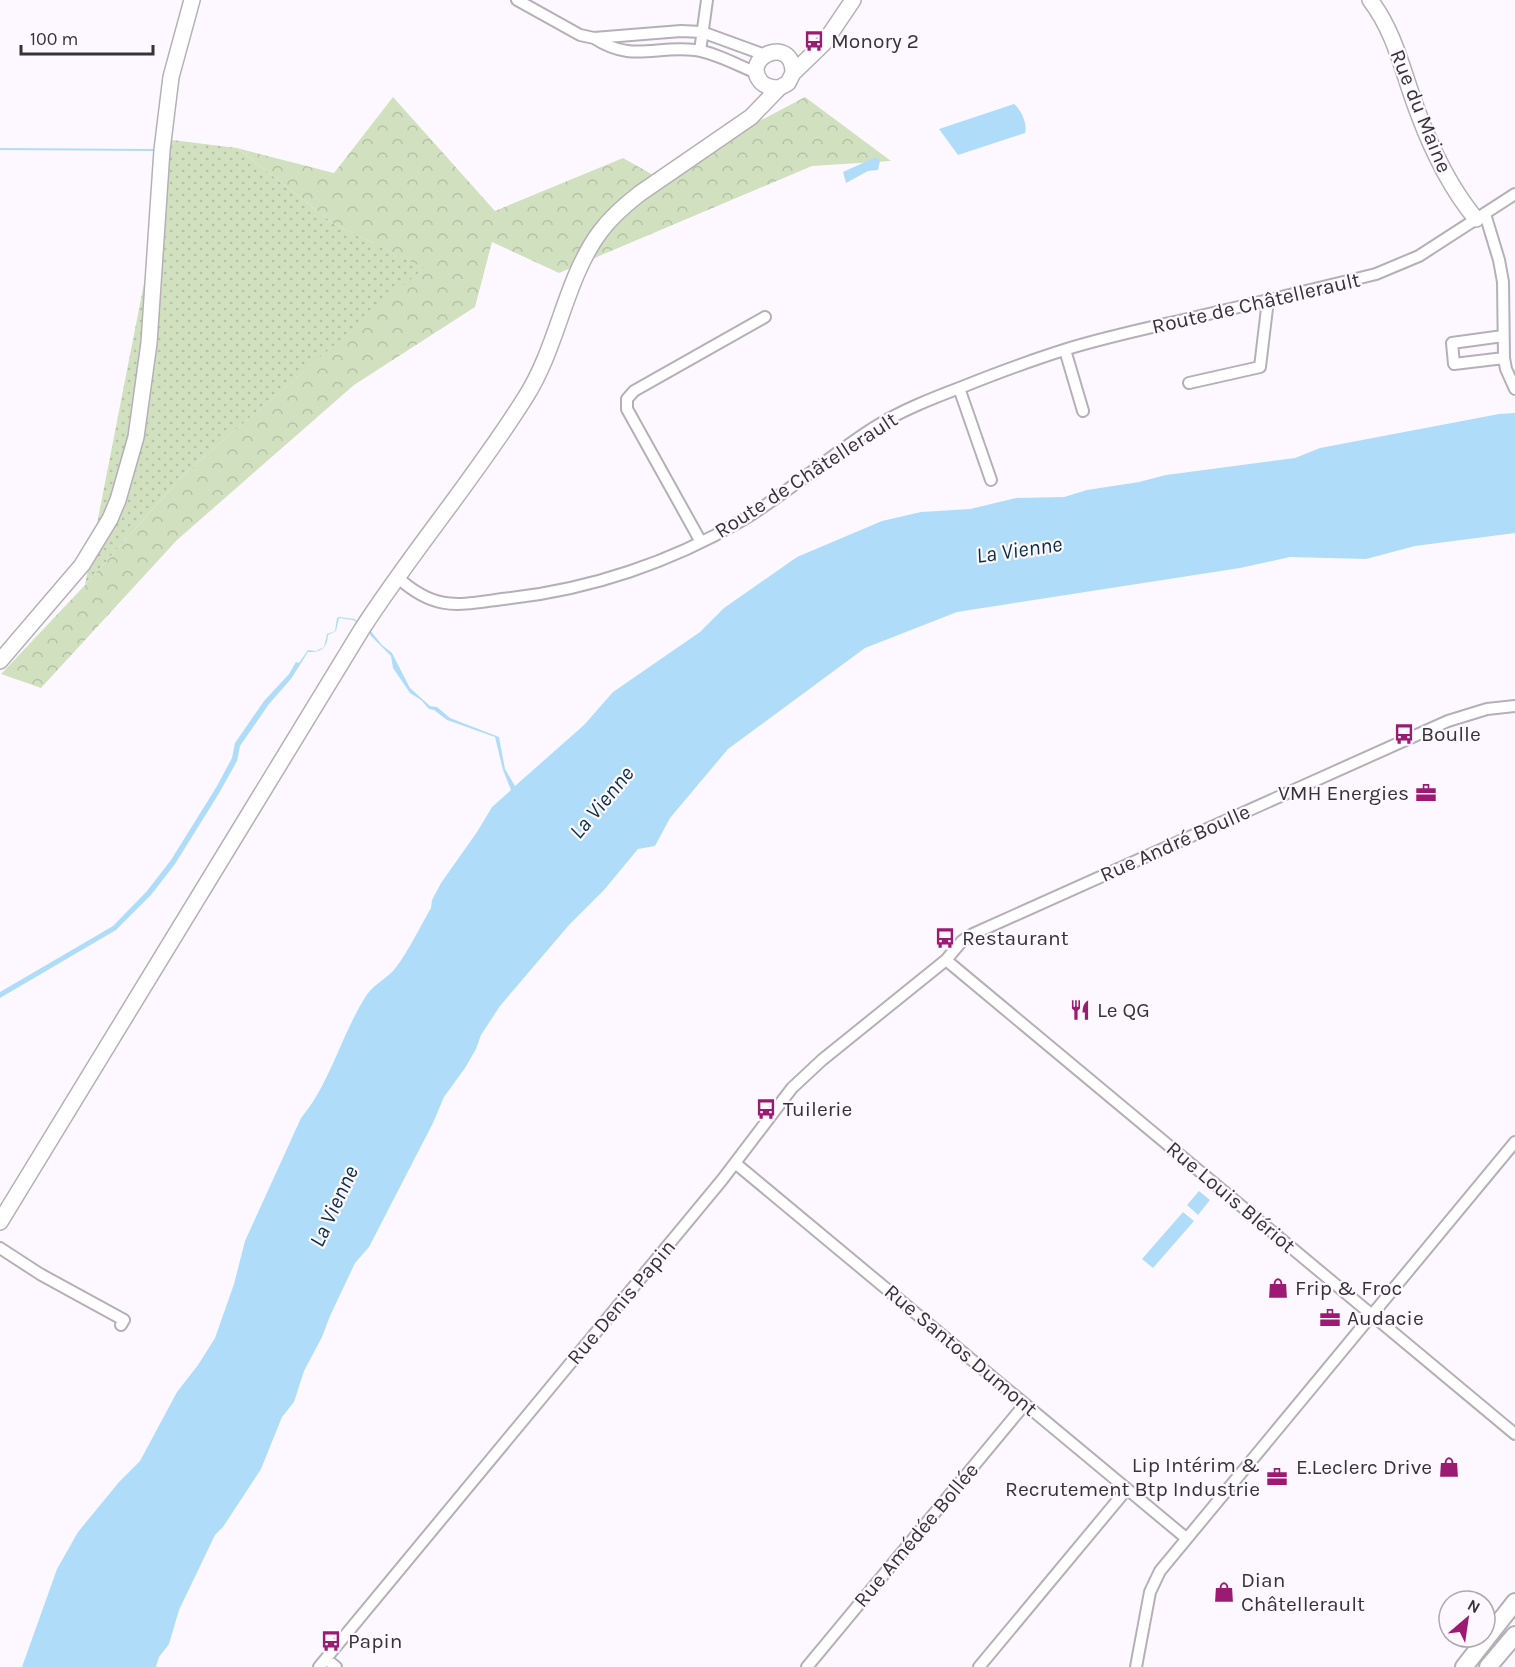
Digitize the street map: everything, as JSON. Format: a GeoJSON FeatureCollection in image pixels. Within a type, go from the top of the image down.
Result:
{"type":"FeatureCollection","features":[{"type":"Feature","properties":{"kind":"main road"},"geometry":{"type":"LineString","coordinates":[[1464,1667],[1515,1602]]}},
{"type":"Feature","properties":{"kind":"main road"},"geometry":{"type":"LineString","coordinates":[[1488,1667],[1515,1635]]}},
{"type":"Feature","properties":{"kind":"street"},"geometry":{"type":"LineString","coordinates":[[0,661],[82,565],[110,519],[118,500],[136,437],[149,343],[162,150],[171,78],[192,0]]}},
{"type":"Feature","properties":{"kind":"street"},"geometry":{"type":"LineString","coordinates":[[518,0],[608,47],[632,53],[682,49],[700,51],[759,77],[769,87],[779,88]]}},
{"type":"Feature","properties":{"kind":"street"},"geometry":{"type":"LineString","coordinates":[[700,51],[707,0]]}},
{"type":"Feature","properties":{"kind":"street"},"geometry":{"type":"LineString","coordinates":[[0,1222],[346,655],[397,577],[527,396],[550,348],[585,257],[600,231],[624,205],[751,117],[779,88],[788,82],[793,73],[830,36],[853,0]]}},
{"type":"Feature","properties":{"kind":"street","name":"Rue du Maine"},"geometry":{"type":"LineString","coordinates":[[1370,0],[1388,26],[1418,112],[1450,181],[1460,200],[1481,216]]}},
{"type":"Feature","properties":{"kind":"street"},"geometry":{"type":"LineString","coordinates":[[594,38],[681,31],[702,32],[765,55]]}},
{"type":"Feature","properties":{"kind":"street"},"geometry":{"type":"LineString","coordinates":[[787,56],[817,49]]}},
{"type":"Feature","properties":{"kind":"street"},"geometry":{"type":"LineString","coordinates":[[751,117],[759,99],[758,63],[765,55],[776,52],[787,56],[791,61],[793,73]]}},
{"type":"Feature","properties":{"kind":"street","name":"Route de Châtellerault"},"geometry":{"type":"LineString","coordinates":[[397,577],[424,597],[435,602],[470,603],[571,588],[645,566],[740,522],[879,425],[959,388],[1065,350],[1131,332],[1376,274],[1419,256],[1515,194]]}},
{"type":"Feature","properties":{"kind":"street"},"geometry":{"type":"LineString","coordinates":[[1481,216],[1499,260],[1503,282],[1504,358],[1515,389]]}},
{"type":"Feature","properties":{"kind":"street"},"geometry":{"type":"LineString","coordinates":[[1189,383],[1260,367],[1268,300]]}},
{"type":"Feature","properties":{"kind":"street"},"geometry":{"type":"LineString","coordinates":[[701,542],[627,409],[627,399],[634,391],[765,317]]}},
{"type":"Feature","properties":{"kind":"street"},"geometry":{"type":"LineString","coordinates":[[1503,336],[1452,343],[1454,364],[1504,358]]}},
{"type":"Feature","properties":{"kind":"street"},"geometry":{"type":"LineString","coordinates":[[1065,350],[1083,411]]}},
{"type":"Feature","properties":{"kind":"street"},"geometry":{"type":"LineString","coordinates":[[959,388],[991,480]]}},
{"type":"Feature","properties":{"kind":"street","name":"Rue André Boulle"},"geometry":{"type":"LineString","coordinates":[[946,960],[962,941],[973,934],[1439,725],[1469,714],[1515,706]]}},
{"type":"Feature","properties":{"kind":"street","name":"Rue Denis Papin"},"geometry":{"type":"LineString","coordinates":[[322,1663],[735,1163],[792,1088],[822,1060],[946,960]]}},
{"type":"Feature","properties":{"kind":"street","name":"Rue Louis Blériot"},"geometry":{"type":"LineString","coordinates":[[946,960],[1515,1434]]}},
{"type":"Feature","properties":{"kind":"street"},"geometry":{"type":"LineString","coordinates":[[1136,1667],[1153,1584],[1160,1571],[1515,1142]]}},
{"type":"Feature","properties":{"kind":"street","name":"Rue Santos Dumont"},"geometry":{"type":"LineString","coordinates":[[735,1163],[1186,1538]]}},
{"type":"Feature","properties":{"kind":"street"},"geometry":{"type":"LineString","coordinates":[[0,1248],[40,1274],[124,1320],[121,1325]]}},
{"type":"Feature","properties":{"kind":"street","name":"Rue Amédée Bollée"},"geometry":{"type":"LineString","coordinates":[[807,1667],[1025,1404]]}},
{"type":"Feature","properties":{"kind":"street"},"geometry":{"type":"LineString","coordinates":[[979,1667],[1127,1489]]}},
{"type":"Feature","properties":{"kind":"street"},"geometry":{"type":"LineString","coordinates":[[322,1663],[336,1667]]}},
{"type":"Feature","properties":{"kind":"green space"},"geometry":{"type":"Polygon","coordinates":[[[393,97],[495,211],[623,158],[655,176],[805,97],[891,161],[812,166],[559,273],[492,242],[475,307],[354,385],[177,540],[41,688],[1,674],[85,585],[184,474],[424,268],[334,224],[237,148],[334,173],[393,97]]]}},
{"type":"Feature","properties":{"kind":"green space"},"geometry":{"type":"Polygon","coordinates":[[[172,140],[237,148],[334,224],[425,268],[184,474],[85,585],[172,140]]]}},
{"type":"Feature","properties":{"kind":"water"},"geometry":{"type":"Polygon","coordinates":[[[1014,104],[1023,117],[1026,126],[1025,133],[958,155],[939,129],[1014,104]]]}},
{"type":"Feature","properties":{"kind":"water"},"geometry":{"type":"Polygon","coordinates":[[[0,148],[153,149],[153,151],[0,150],[0,148]]]}},
{"type":"Feature","properties":{"kind":"water"},"geometry":{"type":"Polygon","coordinates":[[[876,157],[880,161],[878,170],[868,171],[846,183],[843,172],[876,157]]]}},
{"type":"Feature","properties":{"kind":"water","name":"La Vienne"},"geometry":{"type":"Polygon","coordinates":[[[1515,413],[1515,533],[1415,546],[1366,559],[1290,557],[1240,568],[957,612],[865,648],[728,749],[670,818],[655,846],[638,849],[500,1006],[481,1035],[465,1068],[444,1097],[369,1247],[355,1263],[304,1371],[294,1402],[282,1417],[261,1469],[223,1527],[215,1535],[179,1610],[169,1644],[159,1657],[156,1667],[22,1667],[57,1569],[78,1532],[119,1482],[140,1461],[177,1392],[215,1338],[234,1284],[245,1241],[301,1118],[328,1074],[357,1011],[369,992],[398,965],[431,908],[432,900],[441,883],[492,807],[511,790],[503,770],[495,737],[447,720],[410,693],[393,668],[391,656],[370,635],[370,630],[392,653],[410,688],[430,706],[437,707],[450,718],[499,737],[505,769],[515,786],[584,725],[613,692],[700,632],[724,608],[797,557],[882,521],[921,512],[970,509],[1016,498],[1064,497],[1087,490],[1139,482],[1166,475],[1295,458],[1320,448],[1499,414],[1515,413]]]}},
{"type":"Feature","properties":{"kind":"water"},"geometry":{"type":"Polygon","coordinates":[[[339,617],[355,619],[358,623],[339,618],[336,631],[328,635],[324,647],[327,634],[335,631],[339,617]]]}},
{"type":"Feature","properties":{"kind":"water"},"geometry":{"type":"Polygon","coordinates":[[[324,647],[316,652],[308,652],[291,679],[269,704],[240,746],[237,761],[218,795],[175,864],[151,895],[116,930],[0,998],[0,992],[113,926],[147,891],[171,860],[217,786],[232,758],[235,743],[264,701],[308,650],[316,651],[324,647]]]}},
{"type":"Feature","properties":{"kind":"water"},"geometry":{"type":"Polygon","coordinates":[[[1199,1191],[1210,1200],[1198,1215],[1187,1205],[1199,1191]]]}},
{"type":"Feature","properties":{"kind":"water"},"geometry":{"type":"Polygon","coordinates":[[[1183,1212],[1194,1221],[1153,1268],[1142,1259],[1183,1212]]]}},
{"type":"Feature","properties":{"kind":"place","name":"Monory 2"},"geometry":{"type":"Point","coordinates":[814,41]}},
{"type":"Feature","properties":{"kind":"place","name":"Boulle"},"geometry":{"type":"Point","coordinates":[1404,734]}},
{"type":"Feature","properties":{"kind":"place","name":"VMH Energies"},"geometry":{"type":"Point","coordinates":[1426,793]}},
{"type":"Feature","properties":{"kind":"place","name":"Restaurant"},"geometry":{"type":"Point","coordinates":[945,938]}},
{"type":"Feature","properties":{"kind":"place","name":"Le QG"},"geometry":{"type":"Point","coordinates":[1080,1010]}},
{"type":"Feature","properties":{"kind":"place","name":"Tuilerie"},"geometry":{"type":"Point","coordinates":[766,1109]}},
{"type":"Feature","properties":{"kind":"place","name":"Frip & Froc"},"geometry":{"type":"Point","coordinates":[1278,1288]}},
{"type":"Feature","properties":{"kind":"place","name":"Audacie"},"geometry":{"type":"Point","coordinates":[1330,1318]}},
{"type":"Feature","properties":{"kind":"place","name":"E.Leclerc Drive"},"geometry":{"type":"Point","coordinates":[1449,1467]}},
{"type":"Feature","properties":{"kind":"place","name":"Lip Intérim & Recrutement Btp Industrie"},"geometry":{"type":"Point","coordinates":[1277,1477]}},
{"type":"Feature","properties":{"kind":"place","name":"Dian Châtellerault"},"geometry":{"type":"Point","coordinates":[1224,1592]}},
{"type":"Feature","properties":{"kind":"place","name":"Papin"},"geometry":{"type":"Point","coordinates":[331,1641]}}]}
